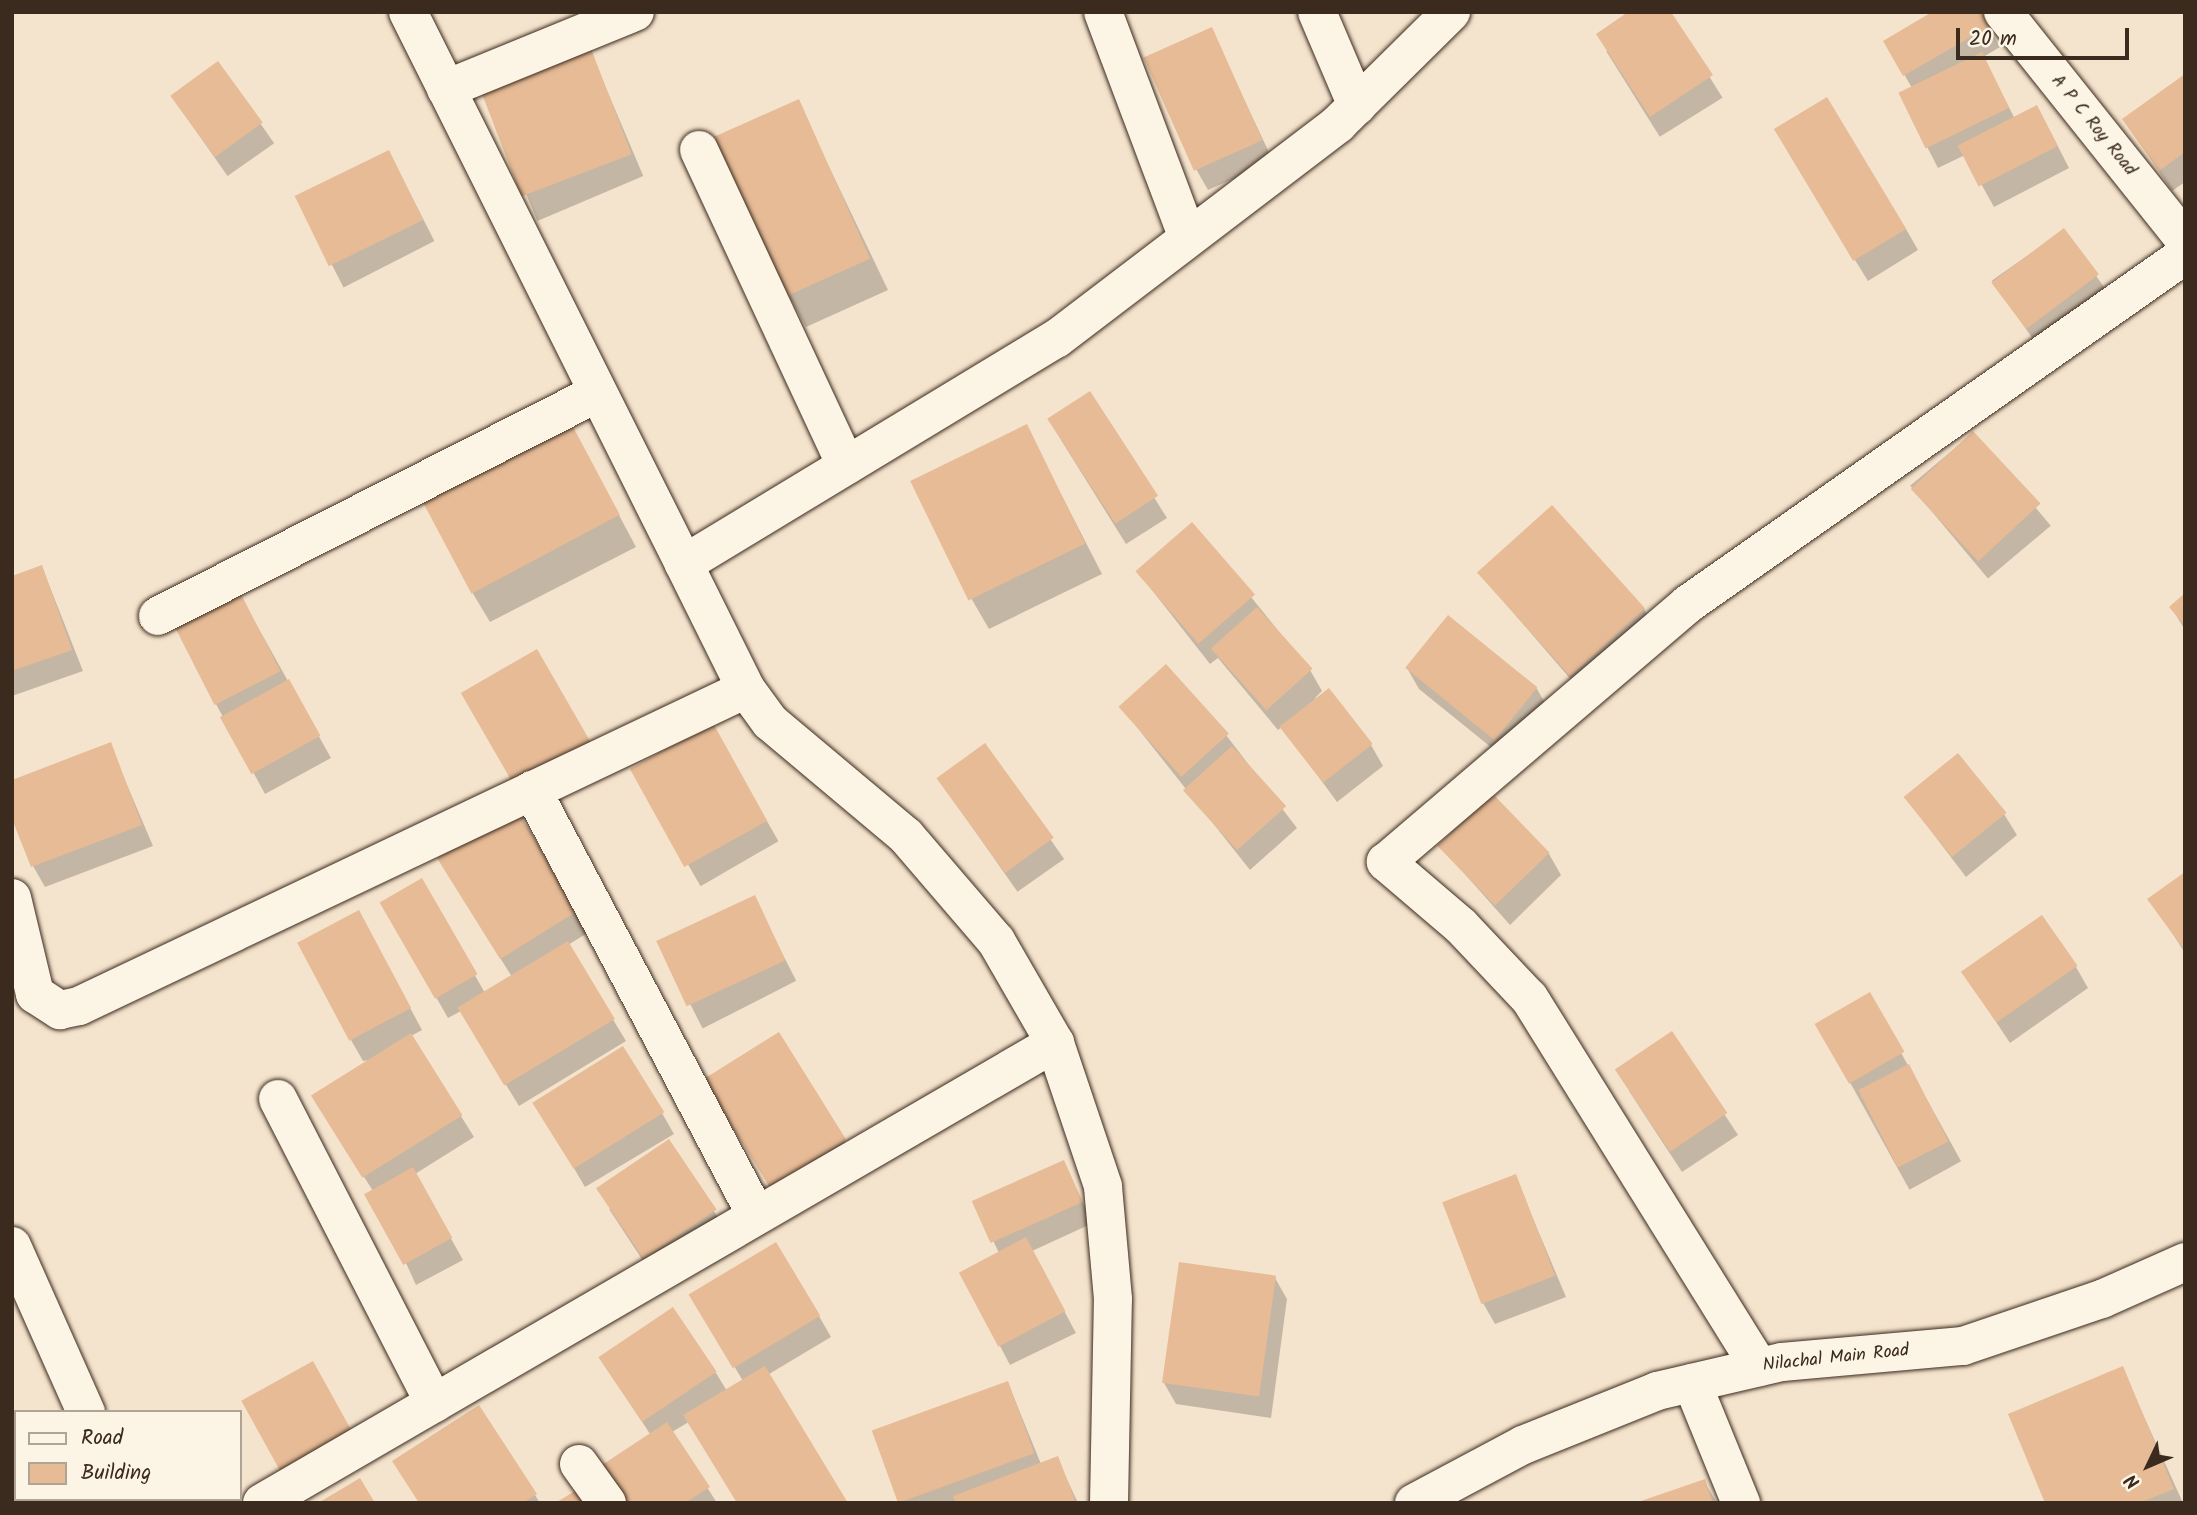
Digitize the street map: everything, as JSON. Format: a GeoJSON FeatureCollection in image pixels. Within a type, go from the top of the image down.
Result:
{"type":"FeatureCollection","features":[{"type":"Feature","properties":{"kind":"street"},"geometry":{"type":"LineString","coordinates":[[408,12],[746,689],[770,722],[906,836],[996,941],[1055,1043],[1102,1186],[1113,1299],[1109,1503]]}},
{"type":"Feature","properties":{"kind":"street"},"geometry":{"type":"LineString","coordinates":[[446,89],[635,12]]}},
{"type":"Feature","properties":{"kind":"street"},"geometry":{"type":"LineString","coordinates":[[1103,12],[1188,238]]}},
{"type":"Feature","properties":{"kind":"street"},"geometry":{"type":"LineString","coordinates":[[1317,12],[1357,106]]}},
{"type":"Feature","properties":{"kind":"street"},"geometry":{"type":"LineString","coordinates":[[684,564],[1056,339],[1357,106],[1451,12]]}},
{"type":"Feature","properties":{"kind":"street","name":"A P C Roy Road"},"geometry":{"type":"LineString","coordinates":[[2003,12],[2185,240]]}},
{"type":"Feature","properties":{"kind":"street"},"geometry":{"type":"LineString","coordinates":[[699,149],[846,465]]}},
{"type":"Feature","properties":{"kind":"street"},"geometry":{"type":"LineString","coordinates":[[1759,1367],[1529,998],[1461,926],[1386,862],[1464,789],[1688,604],[2185,255]]}},
{"type":"Feature","properties":{"kind":"street"},"geometry":{"type":"LineString","coordinates":[[158,616],[597,393]]}},
{"type":"Feature","properties":{"kind":"street"},"geometry":{"type":"LineString","coordinates":[[12,898],[35,994],[60,1010],[746,689]]}},
{"type":"Feature","properties":{"kind":"street"},"geometry":{"type":"LineString","coordinates":[[532,790],[756,1215]]}},
{"type":"Feature","properties":{"kind":"street"},"geometry":{"type":"LineString","coordinates":[[262,1503],[1055,1043]]}},
{"type":"Feature","properties":{"kind":"street"},"geometry":{"type":"LineString","coordinates":[[278,1099],[433,1403]]}},
{"type":"Feature","properties":{"kind":"street"},"geometry":{"type":"LineString","coordinates":[[12,1246],[85,1410]]}},
{"type":"Feature","properties":{"kind":"street","name":"Nilachal Main Road"},"geometry":{"type":"LineString","coordinates":[[1415,1503],[1523,1445],[1692,1383],[1759,1367],[1963,1346],[2102,1299],[2185,1262]]}},
{"type":"Feature","properties":{"kind":"street"},"geometry":{"type":"LineString","coordinates":[[1692,1383],[1741,1503]]}},
{"type":"Feature","properties":{"kind":"street"},"geometry":{"type":"LineString","coordinates":[[579,1464],[607,1503]]}},
{"type":"Feature","properties":{"kind":"building"},"geometry":{"type":"Polygon","coordinates":[[[1628,12],[1671,12],[1713,75],[1650,117],[1596,34],[1628,12]]]}},
{"type":"Feature","properties":{"kind":"building"},"geometry":{"type":"Polygon","coordinates":[[[1932,12],[1982,12],[1990,26],[1903,76],[1883,41],[1932,12]]]}},
{"type":"Feature","properties":{"kind":"building"},"geometry":{"type":"Polygon","coordinates":[[[1212,27],[1262,140],[1194,171],[1143,58],[1212,27]]]}},
{"type":"Feature","properties":{"kind":"building"},"geometry":{"type":"Polygon","coordinates":[[[590,46],[632,154],[521,197],[480,88],[590,46]]]}},
{"type":"Feature","properties":{"kind":"building"},"geometry":{"type":"Polygon","coordinates":[[[1982,52],[2009,108],[1926,148],[1898,93],[1982,52]]]}},
{"type":"Feature","properties":{"kind":"building"},"geometry":{"type":"Polygon","coordinates":[[[218,61],[263,122],[215,157],[170,96],[218,61]]]}},
{"type":"Feature","properties":{"kind":"building"},"geometry":{"type":"Polygon","coordinates":[[[2185,74],[2185,152],[2159,171],[2122,119],[2185,74]]]}},
{"type":"Feature","properties":{"kind":"building"},"geometry":{"type":"Polygon","coordinates":[[[1827,97],[1906,229],[1853,261],[1774,129],[1827,97]]]}},
{"type":"Feature","properties":{"kind":"building"},"geometry":{"type":"Polygon","coordinates":[[[799,99],[870,259],[784,297],[713,137],[799,99]]]}},
{"type":"Feature","properties":{"kind":"building"},"geometry":{"type":"Polygon","coordinates":[[[2037,105],[2058,146],[1979,186],[1958,145],[2037,105]]]}},
{"type":"Feature","properties":{"kind":"building"},"geometry":{"type":"Polygon","coordinates":[[[389,150],[423,220],[329,266],[295,196],[389,150]]]}},
{"type":"Feature","properties":{"kind":"building"},"geometry":{"type":"Polygon","coordinates":[[[2064,228],[2099,274],[2026,329],[1991,283],[2064,228]]]}},
{"type":"Feature","properties":{"kind":"building"},"geometry":{"type":"Polygon","coordinates":[[[1090,391],[1158,496],[1115,524],[1047,419],[1090,391]]]}},
{"type":"Feature","properties":{"kind":"building"},"geometry":{"type":"Polygon","coordinates":[[[571,423],[620,515],[471,594],[423,502],[571,423]]]}},
{"type":"Feature","properties":{"kind":"building"},"geometry":{"type":"Polygon","coordinates":[[[1027,424],[1085,544],[968,601],[910,481],[1027,424]]]}},
{"type":"Feature","properties":{"kind":"building"},"geometry":{"type":"Polygon","coordinates":[[[1973,431],[2041,503],[1978,561],[1911,489],[1973,431]]]}},
{"type":"Feature","properties":{"kind":"building"},"geometry":{"type":"Polygon","coordinates":[[[1552,505],[1645,608],[1570,676],[1477,573],[1552,505]]]}},
{"type":"Feature","properties":{"kind":"building"},"geometry":{"type":"Polygon","coordinates":[[[1192,522],[1255,594],[1198,644],[1135,571],[1192,522]]]}},
{"type":"Feature","properties":{"kind":"building"},"geometry":{"type":"Polygon","coordinates":[[[42,565],[72,650],[12,671],[12,576],[42,565]]]}},
{"type":"Feature","properties":{"kind":"building"},"geometry":{"type":"Polygon","coordinates":[[[240,592],[280,671],[214,705],[174,626],[240,592]]]}},
{"type":"Feature","properties":{"kind":"building"},"geometry":{"type":"Polygon","coordinates":[[[2185,593],[2185,626],[2169,607],[2185,593]]]}},
{"type":"Feature","properties":{"kind":"building"},"geometry":{"type":"Polygon","coordinates":[[[1257,607],[1313,669],[1266,710],[1211,648],[1257,607]]]}},
{"type":"Feature","properties":{"kind":"building"},"geometry":{"type":"Polygon","coordinates":[[[1448,615],[1537,687],[1495,740],[1405,668],[1448,615]]]}},
{"type":"Feature","properties":{"kind":"building"},"geometry":{"type":"Polygon","coordinates":[[[537,649],[590,742],[514,786],[461,693],[537,649]]]}},
{"type":"Feature","properties":{"kind":"building"},"geometry":{"type":"Polygon","coordinates":[[[1166,664],[1229,734],[1181,777],[1118,707],[1166,664]]]}},
{"type":"Feature","properties":{"kind":"building"},"geometry":{"type":"Polygon","coordinates":[[[289,679],[321,736],[251,774],[220,717],[289,679]]]}},
{"type":"Feature","properties":{"kind":"building"},"geometry":{"type":"Polygon","coordinates":[[[1329,688],[1373,744],[1323,783],[1279,727],[1329,688]]]}},
{"type":"Feature","properties":{"kind":"building"},"geometry":{"type":"Polygon","coordinates":[[[713,723],[767,821],[684,867],[630,769],[713,723]]]}},
{"type":"Feature","properties":{"kind":"building"},"geometry":{"type":"Polygon","coordinates":[[[111,742],[142,825],[31,867],[12,819],[12,780],[111,742]]]}},
{"type":"Feature","properties":{"kind":"building"},"geometry":{"type":"Polygon","coordinates":[[[985,743],[1054,838],[1005,873],[936,778],[985,743]]]}},
{"type":"Feature","properties":{"kind":"building"},"geometry":{"type":"Polygon","coordinates":[[[1232,746],[1286,806],[1237,850],[1183,790],[1232,746]]]}},
{"type":"Feature","properties":{"kind":"building"},"geometry":{"type":"Polygon","coordinates":[[[1958,753],[2006,813],[1952,857],[1904,797],[1958,753]]]}},
{"type":"Feature","properties":{"kind":"building"},"geometry":{"type":"Polygon","coordinates":[[[1492,793],[1550,853],[1495,905],[1437,846],[1492,793]]]}},
{"type":"Feature","properties":{"kind":"building"},"geometry":{"type":"Polygon","coordinates":[[[516,809],[579,910],[500,959],[437,858],[516,809]]]}},
{"type":"Feature","properties":{"kind":"building"},"geometry":{"type":"Polygon","coordinates":[[[2185,872],[2185,951],[2147,899],[2185,872]]]}},
{"type":"Feature","properties":{"kind":"building"},"geometry":{"type":"Polygon","coordinates":[[[422,878],[478,974],[435,999],[380,902],[422,878]]]}},
{"type":"Feature","properties":{"kind":"building"},"geometry":{"type":"Polygon","coordinates":[[[755,895],[785,960],[687,1006],[656,941],[755,895]]]}},
{"type":"Feature","properties":{"kind":"building"},"geometry":{"type":"Polygon","coordinates":[[[359,910],[411,1008],[349,1041],[297,943],[359,910]]]}},
{"type":"Feature","properties":{"kind":"building"},"geometry":{"type":"Polygon","coordinates":[[[2042,915],[2078,966],[1996,1023],[1961,972],[2042,915]]]}},
{"type":"Feature","properties":{"kind":"building"},"geometry":{"type":"Polygon","coordinates":[[[568,941],[615,1019],[504,1085],[457,1007],[568,941]]]}},
{"type":"Feature","properties":{"kind":"building"},"geometry":{"type":"Polygon","coordinates":[[[1870,992],[1904,1052],[1849,1084],[1815,1024],[1870,992]]]}},
{"type":"Feature","properties":{"kind":"building"},"geometry":{"type":"Polygon","coordinates":[[[1672,1031],[1727,1113],[1670,1152],[1615,1070],[1672,1031]]]}},
{"type":"Feature","properties":{"kind":"building"},"geometry":{"type":"Polygon","coordinates":[[[779,1032],[846,1140],[770,1187],[703,1080],[779,1032]]]}},
{"type":"Feature","properties":{"kind":"building"},"geometry":{"type":"Polygon","coordinates":[[[411,1033],[462,1115],[362,1178],[311,1096],[411,1033]]]}},
{"type":"Feature","properties":{"kind":"building"},"geometry":{"type":"Polygon","coordinates":[[[623,1046],[664,1112],[574,1169],[532,1103],[623,1046]]]}},
{"type":"Feature","properties":{"kind":"building"},"geometry":{"type":"Polygon","coordinates":[[[1909,1064],[1948,1142],[1898,1167],[1858,1090],[1909,1064]]]}},
{"type":"Feature","properties":{"kind":"building"},"geometry":{"type":"Polygon","coordinates":[[[669,1139],[717,1209],[644,1259],[596,1188],[669,1139]]]}},
{"type":"Feature","properties":{"kind":"building"},"geometry":{"type":"Polygon","coordinates":[[[1064,1160],[1083,1202],[990,1243],[972,1201],[1064,1160]]]}},
{"type":"Feature","properties":{"kind":"building"},"geometry":{"type":"Polygon","coordinates":[[[413,1167],[452,1238],[403,1265],[364,1194],[413,1167]]]}},
{"type":"Feature","properties":{"kind":"building"},"geometry":{"type":"Polygon","coordinates":[[[1516,1174],[1555,1276],[1481,1304],[1442,1202],[1516,1174]]]}},
{"type":"Feature","properties":{"kind":"building"},"geometry":{"type":"Polygon","coordinates":[[[1026,1237],[1065,1311],[998,1347],[959,1273],[1026,1237]]]}},
{"type":"Feature","properties":{"kind":"building"},"geometry":{"type":"Polygon","coordinates":[[[776,1242],[820,1316],[733,1368],[689,1295],[776,1242]]]}},
{"type":"Feature","properties":{"kind":"building"},"geometry":{"type":"Polygon","coordinates":[[[1179,1262],[1276,1276],[1259,1396],[1162,1383],[1179,1262]]]}},
{"type":"Feature","properties":{"kind":"building"},"geometry":{"type":"Polygon","coordinates":[[[673,1307],[717,1372],[642,1422],[598,1357],[673,1307]]]}},
{"type":"Feature","properties":{"kind":"building"},"geometry":{"type":"Polygon","coordinates":[[[313,1361],[356,1438],[284,1478],[241,1401],[313,1361]]]}},
{"type":"Feature","properties":{"kind":"building"},"geometry":{"type":"Polygon","coordinates":[[[765,1366],[848,1503],[737,1503],[683,1415],[765,1366]]]}},
{"type":"Feature","properties":{"kind":"building"},"geometry":{"type":"Polygon","coordinates":[[[2123,1366],[2174,1489],[2139,1503],[2045,1503],[2008,1414],[2123,1366]]]}},
{"type":"Feature","properties":{"kind":"building"},"geometry":{"type":"Polygon","coordinates":[[[1008,1381],[1034,1453],[898,1503],[872,1431],[1008,1381]]]}},
{"type":"Feature","properties":{"kind":"building"},"geometry":{"type":"Polygon","coordinates":[[[479,1405],[537,1494],[523,1503],[419,1503],[392,1461],[479,1405]]]}},
{"type":"Feature","properties":{"kind":"building"},"geometry":{"type":"Polygon","coordinates":[[[667,1422],[710,1487],[685,1503],[628,1503],[602,1465],[667,1422]]]}},
{"type":"Feature","properties":{"kind":"building"},"geometry":{"type":"Polygon","coordinates":[[[1058,1456],[1076,1503],[956,1503],[953,1496],[1058,1456]]]}},
{"type":"Feature","properties":{"kind":"building"},"geometry":{"type":"Polygon","coordinates":[[[360,1478],[375,1503],[318,1503],[360,1478]]]}},
{"type":"Feature","properties":{"kind":"building"},"geometry":{"type":"Polygon","coordinates":[[[1705,1479],[1713,1503],[1638,1503],[1638,1502],[1705,1479]]]}},
{"type":"Feature","properties":{"kind":"building"},"geometry":{"type":"Polygon","coordinates":[[[582,1487],[592,1503],[555,1503],[582,1487]]]}}]}
